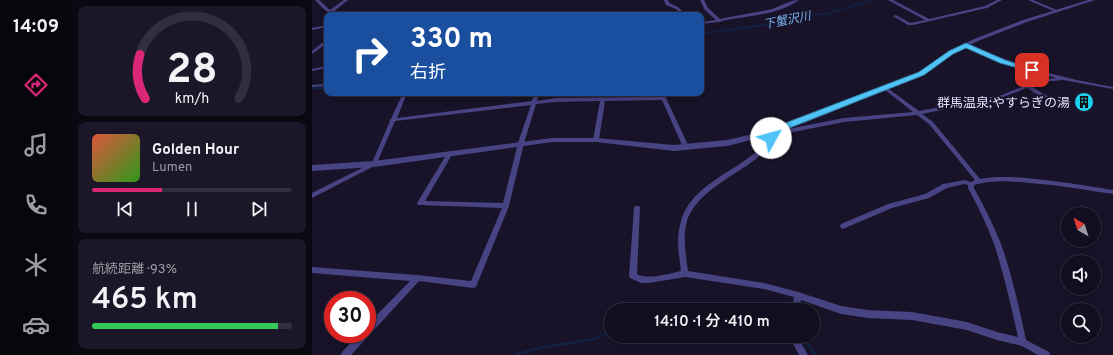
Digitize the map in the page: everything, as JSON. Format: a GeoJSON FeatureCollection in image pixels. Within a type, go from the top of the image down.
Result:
{"type":"FeatureCollection","features":[{"type":"Feature","properties":{"kind":"street"},"geometry":{"type":"LineString","coordinates":[[312,2],[318,0],[330,12]]}},
{"type":"Feature","properties":{"kind":"street"},"geometry":{"type":"LineString","coordinates":[[334,12],[346,0]]}},
{"type":"Feature","properties":{"kind":"street"},"geometry":{"type":"LineString","coordinates":[[666,0],[667,4],[677,8],[681,12]]}},
{"type":"Feature","properties":{"kind":"street"},"geometry":{"type":"LineString","coordinates":[[702,0],[706,9],[720,21]]}},
{"type":"Feature","properties":{"kind":"street"},"geometry":{"type":"LineString","coordinates":[[704,23],[769,11],[798,0]]}},
{"type":"Feature","properties":{"kind":"street"},"geometry":{"type":"LineString","coordinates":[[890,0],[928,20]]}},
{"type":"Feature","properties":{"kind":"street"},"geometry":{"type":"LineString","coordinates":[[896,16],[910,24],[986,7],[1000,0]]}},
{"type":"Feature","properties":{"kind":"street"},"geometry":{"type":"LineString","coordinates":[[1030,0],[1057,11]]}},
{"type":"Feature","properties":{"kind":"street"},"geometry":{"type":"LineString","coordinates":[[312,168],[374,164],[520,143],[552,140],[596,140],[660,148],[727,143],[773,131],[922,74],[951,52],[966,45],[1012,26],[1094,0]]}},
{"type":"Feature","properties":{"kind":"street"},"geometry":{"type":"LineString","coordinates":[[312,28],[324,26]]}},
{"type":"Feature","properties":{"kind":"street"},"geometry":{"type":"LineString","coordinates":[[312,53],[324,43]]}},
{"type":"Feature","properties":{"kind":"street"},"geometry":{"type":"LineString","coordinates":[[966,45],[1003,61],[1061,79],[1113,88]]}},
{"type":"Feature","properties":{"kind":"street"},"geometry":{"type":"LineString","coordinates":[[312,70],[324,68]]}},
{"type":"Feature","properties":{"kind":"street"},"geometry":{"type":"LineString","coordinates":[[773,131],[783,132],[844,120],[917,113],[1003,96],[1040,81],[1061,79]]}},
{"type":"Feature","properties":{"kind":"street"},"geometry":{"type":"LineString","coordinates":[[312,86],[324,85]]}},
{"type":"Feature","properties":{"kind":"street"},"geometry":{"type":"LineString","coordinates":[[1027,86],[1059,106]]}},
{"type":"Feature","properties":{"kind":"street"},"geometry":{"type":"LineString","coordinates":[[886,88],[931,123],[978,180]]}},
{"type":"Feature","properties":{"kind":"street"},"geometry":{"type":"LineString","coordinates":[[312,196],[374,164],[404,96]]}},
{"type":"Feature","properties":{"kind":"street"},"geometry":{"type":"LineString","coordinates":[[312,270],[416,278],[473,286],[506,206],[520,143],[536,96]]}},
{"type":"Feature","properties":{"kind":"street"},"geometry":{"type":"LineString","coordinates":[[392,120],[556,100],[664,96],[686,147]]}},
{"type":"Feature","properties":{"kind":"street"},"geometry":{"type":"LineString","coordinates":[[596,140],[603,99]]}},
{"type":"Feature","properties":{"kind":"street"},"geometry":{"type":"LineString","coordinates":[[685,274],[682,245],[683,225],[686,214],[699,198],[762,150],[771,138],[773,131]]}},
{"type":"Feature","properties":{"kind":"street"},"geometry":{"type":"LineString","coordinates":[[450,153],[420,203],[506,206]]}},
{"type":"Feature","properties":{"kind":"street"},"geometry":{"type":"LineString","coordinates":[[843,226],[890,206],[927,196],[945,186],[964,182],[971,184],[978,180],[1020,180],[1113,192]]}},
{"type":"Feature","properties":{"kind":"street"},"geometry":{"type":"LineString","coordinates":[[971,184],[971,188],[986,213],[998,243],[1008,275],[1023,342]]}},
{"type":"Feature","properties":{"kind":"street"},"geometry":{"type":"LineString","coordinates":[[636,208],[633,276],[641,280],[685,274],[764,286],[798,295],[841,310],[868,314],[912,316],[967,326],[997,336],[1023,342],[1046,355]]}},
{"type":"Feature","properties":{"kind":"street"},"geometry":{"type":"LineString","coordinates":[[376,322],[416,278]]}},
{"type":"Feature","properties":{"kind":"street"},"geometry":{"type":"LineString","coordinates":[[797,303],[798,295]]}},
{"type":"Feature","properties":{"kind":"street"},"geometry":{"type":"LineString","coordinates":[[345,355],[356,343]]}},
{"type":"Feature","properties":{"kind":"street"},"geometry":{"type":"LineString","coordinates":[[797,343],[804,355]]}},
{"type":"Feature","properties":{"kind":"waterway","name":"下蟹沢川"},"geometry":{"type":"LineString","coordinates":[[704,34],[770,24],[804,15],[826,14],[871,0]]}},
{"type":"Feature","properties":{"kind":"waterway","name":"下蟹沢川"},"geometry":{"type":"LineString","coordinates":[[312,88],[324,88]]}},
{"type":"Feature","properties":{"kind":"waterway"},"geometry":{"type":"LineString","coordinates":[[515,355],[539,348],[595,339],[604,334]]}},
{"type":"Feature","properties":{"kind":"waterway"},"geometry":{"type":"LineString","coordinates":[[800,343],[808,344],[816,355]]}},
{"type":"Feature","properties":{"kind":"place","name":"群馬温泉;やすらぎの湯"},"geometry":{"type":"Point","coordinates":[1084,102]}},
{"type":"Feature","properties":{"kind":"route"},"geometry":{"type":"LineString","coordinates":[[771,138],[770,132],[922,74],[951,52],[966,45],[988,56],[1032,70]]}}]}
